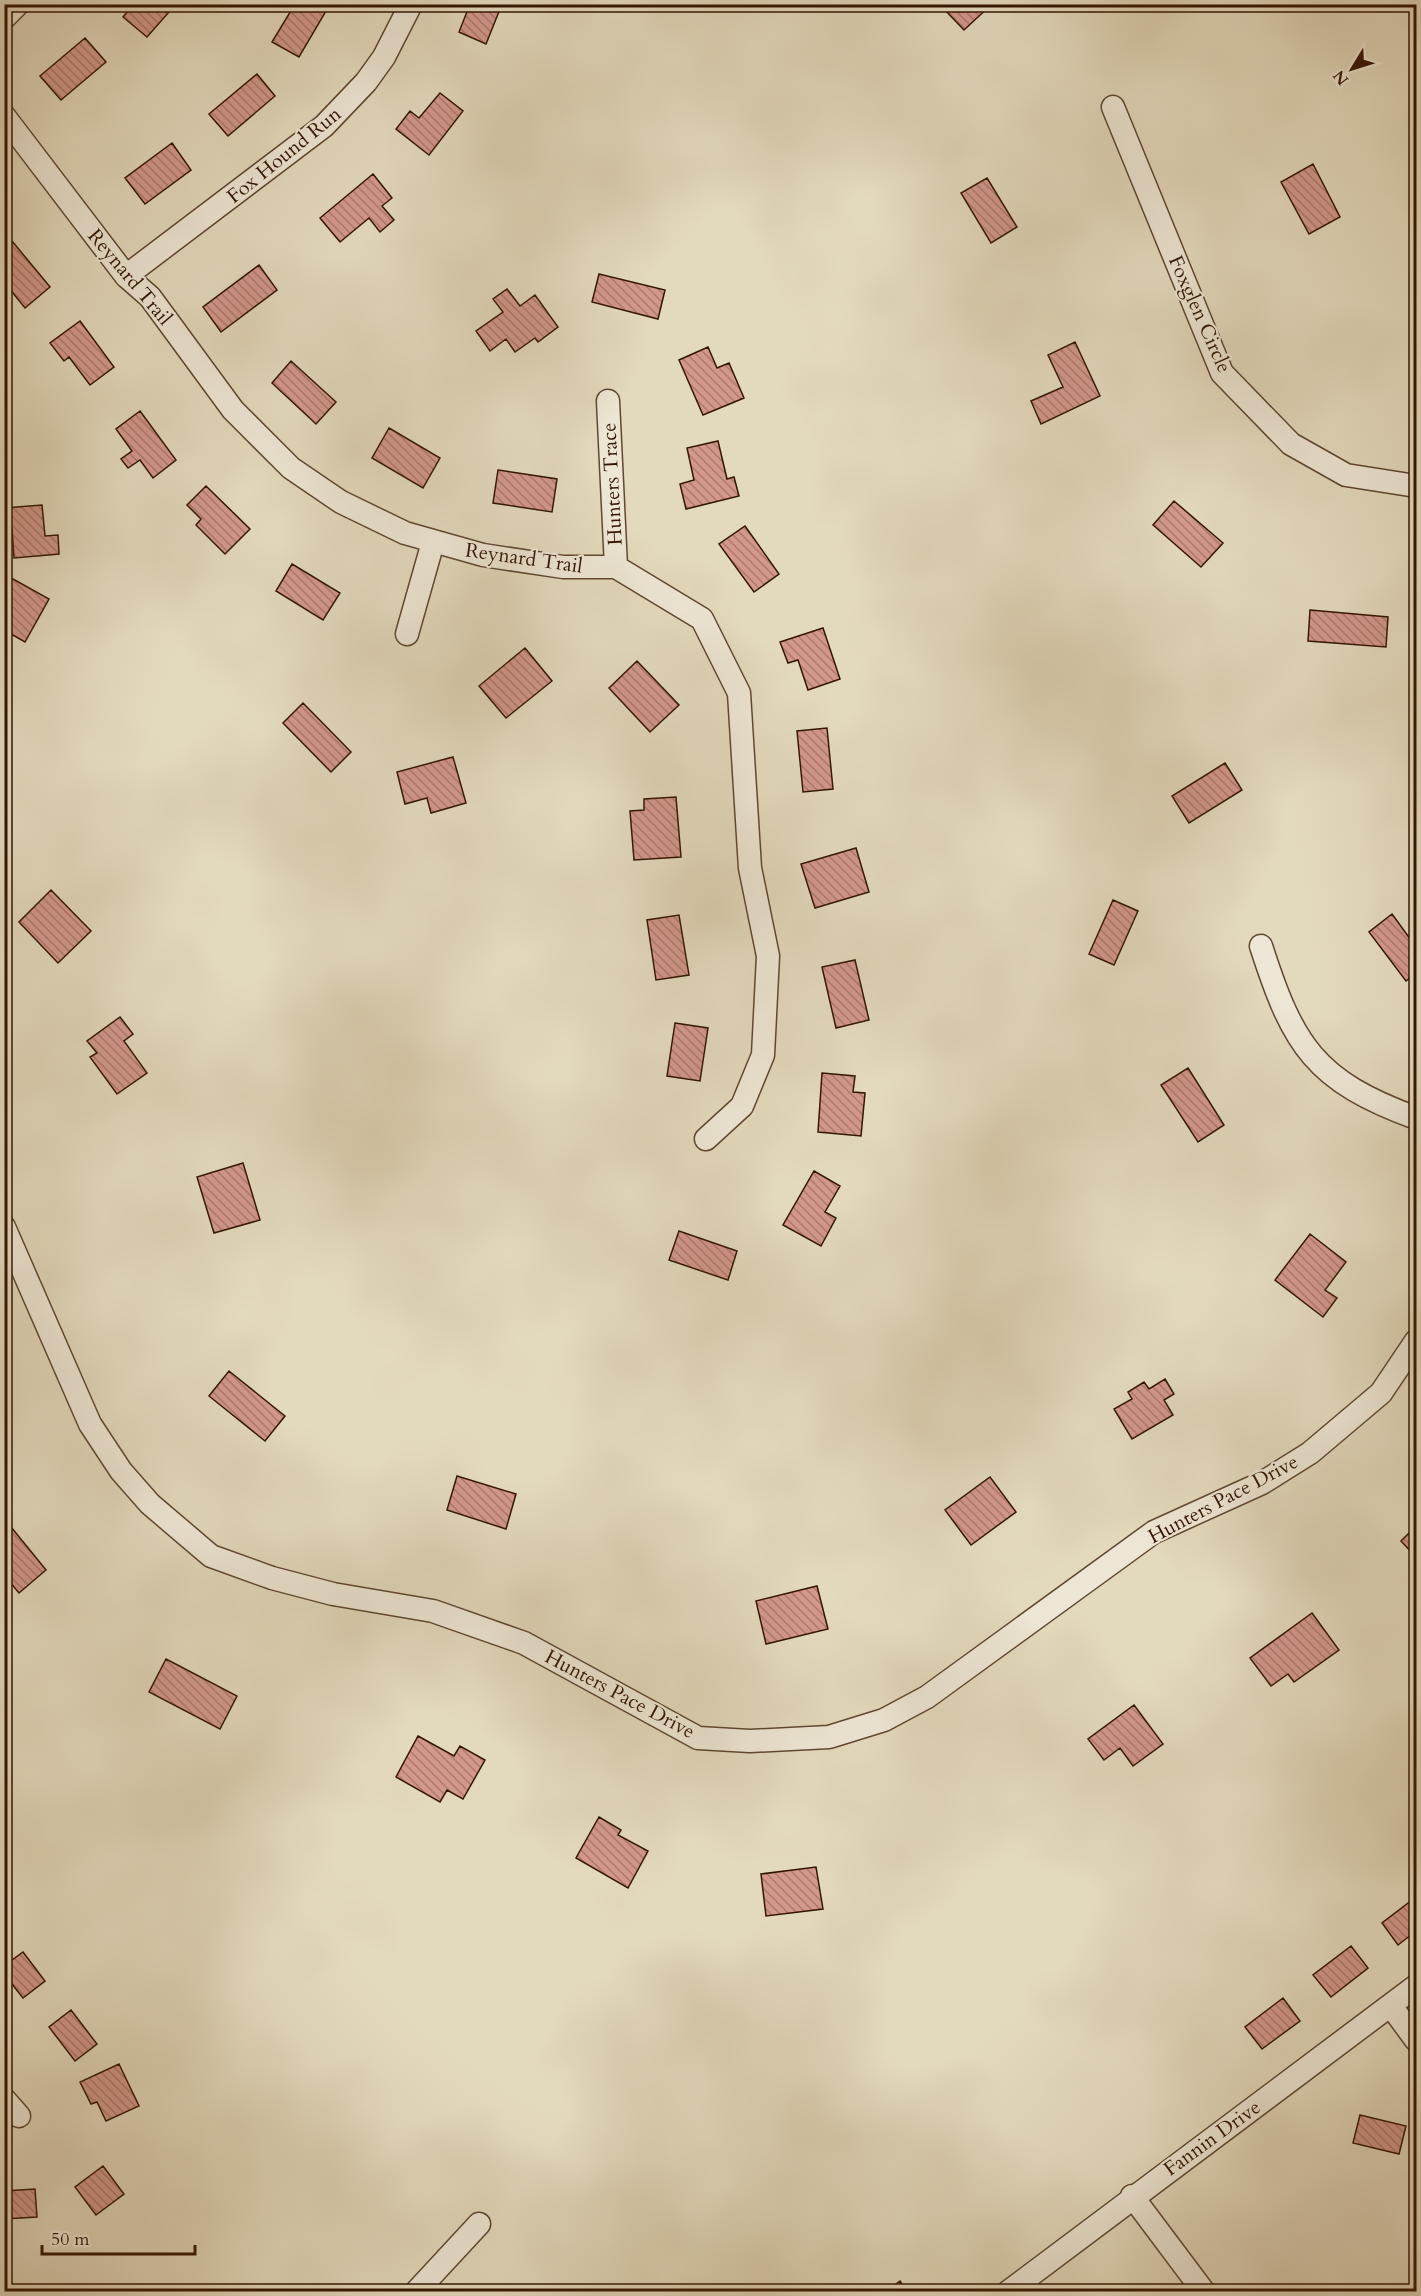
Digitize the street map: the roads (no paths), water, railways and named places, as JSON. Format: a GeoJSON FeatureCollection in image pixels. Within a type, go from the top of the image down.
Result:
{"type":"FeatureCollection","features":[{"type":"Feature","properties":{"kind":"street"},"geometry":{"type":"LineString","coordinates":[[4,18],[18,4]]}},
{"type":"Feature","properties":{"kind":"street","name":"Fox Hound Run"},"geometry":{"type":"LineString","coordinates":[[126,276],[324,126],[372,73],[399,30],[411,4]]}},
{"type":"Feature","properties":{"kind":"street","name":"Foxglen Circle"},"geometry":{"type":"LineString","coordinates":[[1113,107],[1222,373],[1291,444],[1346,475],[1416,486]]}},
{"type":"Feature","properties":{"kind":"street","name":"Reynard Trail"},"geometry":{"type":"LineString","coordinates":[[4,116],[126,276],[150,297],[233,410],[291,468],[341,502],[405,533],[433,542],[483,555],[563,567],[616,567]]}},
{"type":"Feature","properties":{"kind":"street","name":"Hunters Trace"},"geometry":{"type":"LineString","coordinates":[[608,401],[616,567]]}},
{"type":"Feature","properties":{"kind":"street"},"geometry":{"type":"LineString","coordinates":[[407,634],[433,542]]}},
{"type":"Feature","properties":{"kind":"street"},"geometry":{"type":"LineString","coordinates":[[616,567],[702,619],[739,693],[750,868],[768,956],[763,1055],[742,1106],[706,1138]]}},
{"type":"Feature","properties":{"kind":"street"},"geometry":{"type":"LineString","coordinates":[[1261,946],[1277,996],[1296,1035],[1314,1059],[1340,1082],[1416,1118]]}},
{"type":"Feature","properties":{"kind":"street","name":"Hunters Pace Drive"},"geometry":{"type":"LineString","coordinates":[[4,1227],[90,1424],[121,1470],[150,1504],[211,1556],[272,1578],[333,1594],[433,1611],[524,1643],[698,1738],[750,1741],[829,1737],[884,1720],[927,1697],[1154,1532],[1262,1483],[1310,1453],[1381,1393],[1416,1341]]}},
{"type":"Feature","properties":{"kind":"street","name":"Fannin Drive"},"geometry":{"type":"LineString","coordinates":[[1008,2292],[1132,2196],[1416,1986]]}},
{"type":"Feature","properties":{"kind":"street"},"geometry":{"type":"LineString","coordinates":[[1391,2006],[1416,2040]]}},
{"type":"Feature","properties":{"kind":"street"},"geometry":{"type":"LineString","coordinates":[[1132,2196],[1204,2292]]}},
{"type":"Feature","properties":{"kind":"street"},"geometry":{"type":"LineString","coordinates":[[416,2292],[479,2224]]}}]}
